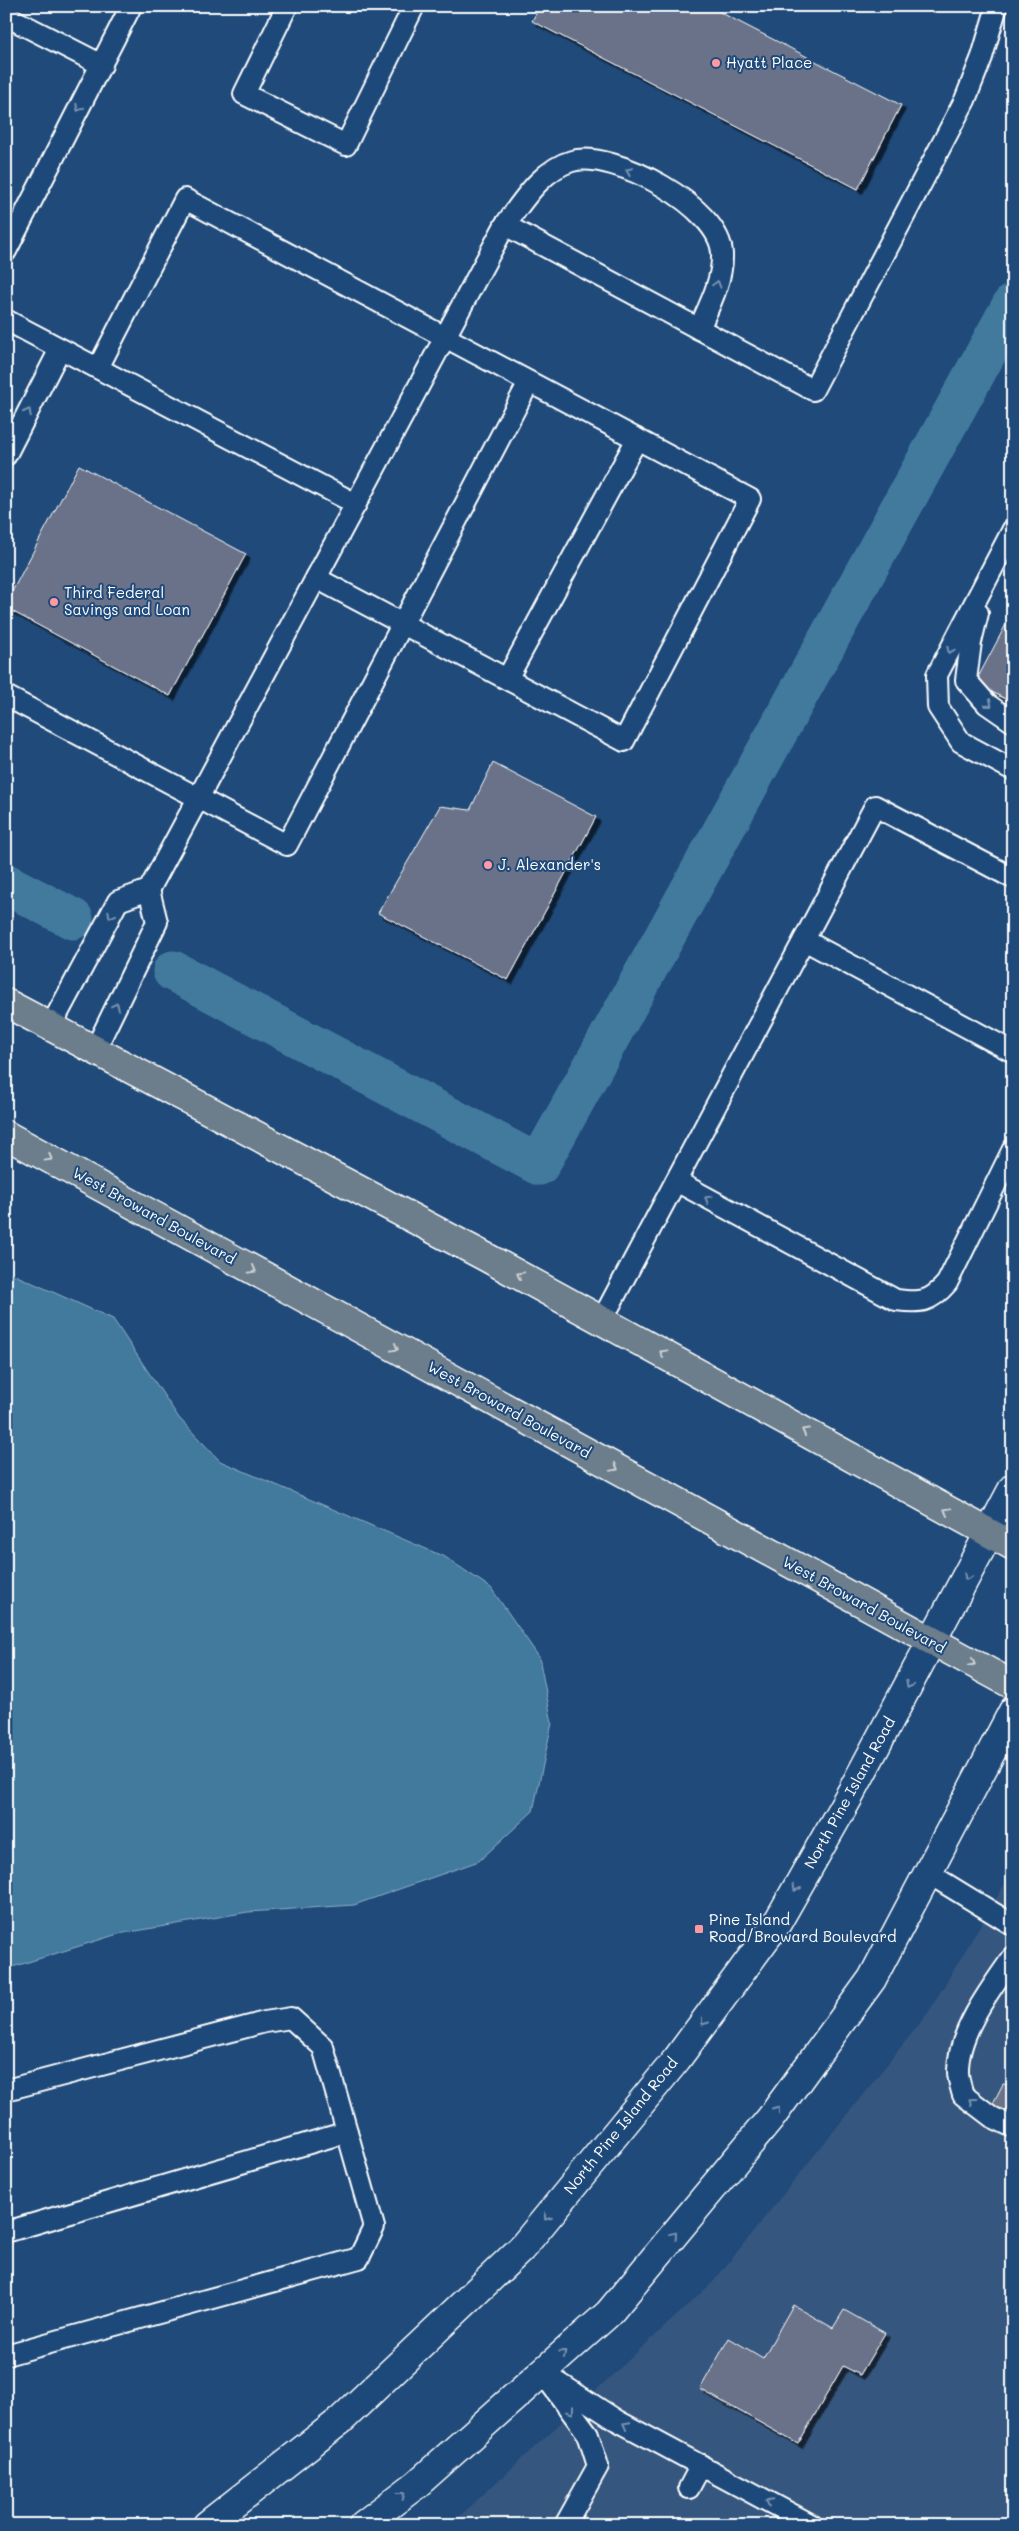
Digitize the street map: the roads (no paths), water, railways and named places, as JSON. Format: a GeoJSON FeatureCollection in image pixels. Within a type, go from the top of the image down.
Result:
{"type":"FeatureCollection","features":[{"type":"Feature","properties":{"kind":"main road"},"geometry":{"type":"LineString","coordinates":[[6,1003],[602,1320],[1001,1540]]}},
{"type":"Feature","properties":{"kind":"main road","name":"West Broward Boulevard"},"geometry":{"type":"LineString","coordinates":[[6,1135],[932,1642],[1013,1684]]}},
{"type":"Feature","properties":{"kind":"main road","name":"North Pine Island Road"},"geometry":{"type":"LineString","coordinates":[[207,2525],[341,2420],[521,2249],[677,2058],[776,1923],[851,1793],[932,1642],[1001,1540],[1013,1488]]}},
{"type":"Feature","properties":{"kind":"main road"},"geometry":{"type":"LineString","coordinates":[[363,2525],[417,2484],[609,2313],[770,2119],[872,1978],[1013,1711]]}},
{"type":"Feature","properties":{"kind":"lane"},"geometry":{"type":"LineString","coordinates":[[6,251],[132,6]]}},
{"type":"Feature","properties":{"kind":"lane"},"geometry":{"type":"LineString","coordinates":[[287,6],[244,94],[346,145],[414,6]]}},
{"type":"Feature","properties":{"kind":"lane"},"geometry":{"type":"LineString","coordinates":[[505,225],[813,390],[965,100],[982,57],[997,6]]}},
{"type":"Feature","properties":{"kind":"lane"},"geometry":{"type":"LineString","coordinates":[[6,16],[102,65]]}},
{"type":"Feature","properties":{"kind":"lane"},"geometry":{"type":"LineString","coordinates":[[51,1026],[118,901],[149,890],[505,225],[540,179],[572,161],[592,161],[622,168],[662,186],[678,194],[703,215],[718,234],[722,254],[718,282],[699,330]]}},
{"type":"Feature","properties":{"kind":"lane"},"geometry":{"type":"LineString","coordinates":[[98,368],[185,199],[750,499],[624,741],[316,578]]}},
{"type":"Feature","properties":{"kind":"lane"},"geometry":{"type":"LineString","coordinates":[[6,320],[356,504]]}},
{"type":"Feature","properties":{"kind":"lane"},"geometry":{"type":"LineString","coordinates":[[6,455],[60,349]]}},
{"type":"Feature","properties":{"kind":"lane"},"geometry":{"type":"LineString","coordinates":[[6,696],[287,845],[529,382]]}},
{"type":"Feature","properties":{"kind":"lane"},"geometry":{"type":"LineString","coordinates":[[507,679],[637,439]]}},
{"type":"Feature","properties":{"kind":"lane"},"geometry":{"type":"LineString","coordinates":[[1013,529],[937,675],[938,707],[961,742],[1013,770]]}},
{"type":"Feature","properties":{"kind":"lane"},"geometry":{"type":"LineString","coordinates":[[986,579],[971,642],[966,680],[986,704],[1013,722]]}},
{"type":"Feature","properties":{"kind":"lane"},"geometry":{"type":"LineString","coordinates":[[602,1320],[875,806],[1013,878]]}},
{"type":"Feature","properties":{"kind":"lane"},"geometry":{"type":"LineString","coordinates":[[95,1050],[157,922],[149,890]]}},
{"type":"Feature","properties":{"kind":"lane"},"geometry":{"type":"LineString","coordinates":[[804,940],[1013,1052]]}},
{"type":"Feature","properties":{"kind":"lane"},"geometry":{"type":"LineString","coordinates":[[676,1182],[896,1300],[919,1303],[937,1295],[946,1283],[1013,1149]]}},
{"type":"Feature","properties":{"kind":"lane"},"geometry":{"type":"LineString","coordinates":[[928,1873],[1013,1925]]}},
{"type":"Feature","properties":{"kind":"lane"},"geometry":{"type":"LineString","coordinates":[[1013,1957],[974,2017],[963,2046],[958,2072],[963,2095],[992,2117],[1013,2127]]}},
{"type":"Feature","properties":{"kind":"lane"},"geometry":{"type":"LineString","coordinates":[[6,2090],[265,2022],[291,2018],[323,2047],[374,2227],[359,2258],[6,2355]]}},
{"type":"Feature","properties":{"kind":"lane"},"geometry":{"type":"LineString","coordinates":[[6,2232],[347,2132]]}},
{"type":"Feature","properties":{"kind":"lane"},"geometry":{"type":"LineString","coordinates":[[542,2372],[616,2420],[812,2525]]}},
{"type":"Feature","properties":{"kind":"lane"},"geometry":{"type":"LineString","coordinates":[[542,2372],[588,2434],[598,2466],[565,2525]]}},
{"type":"Feature","properties":{"kind":"lane"},"geometry":{"type":"LineString","coordinates":[[689,2488],[702,2465]]}},
{"type":"Feature","properties":{"kind":"waterway"},"geometry":{"type":"LineString","coordinates":[[173,971],[539,1165],[1013,304]]}},
{"type":"Feature","properties":{"kind":"waterway"},"geometry":{"type":"LineString","coordinates":[[6,884],[73,919]]}},
{"type":"Feature","properties":{"kind":"place","name":"Hyatt Place"},"geometry":{"type":"Point","coordinates":[716,63]}},
{"type":"Feature","properties":{"kind":"place","name":"Third Federal Savings and Loan"},"geometry":{"type":"Point","coordinates":[54,602]}},
{"type":"Feature","properties":{"kind":"place","name":"J. Alexander's"},"geometry":{"type":"Point","coordinates":[488,865]}},
{"type":"Feature","properties":{"kind":"place","name":"Pine Island Road/Broward Boulevard"},"geometry":{"type":"Point","coordinates":[699,1929]}}]}
